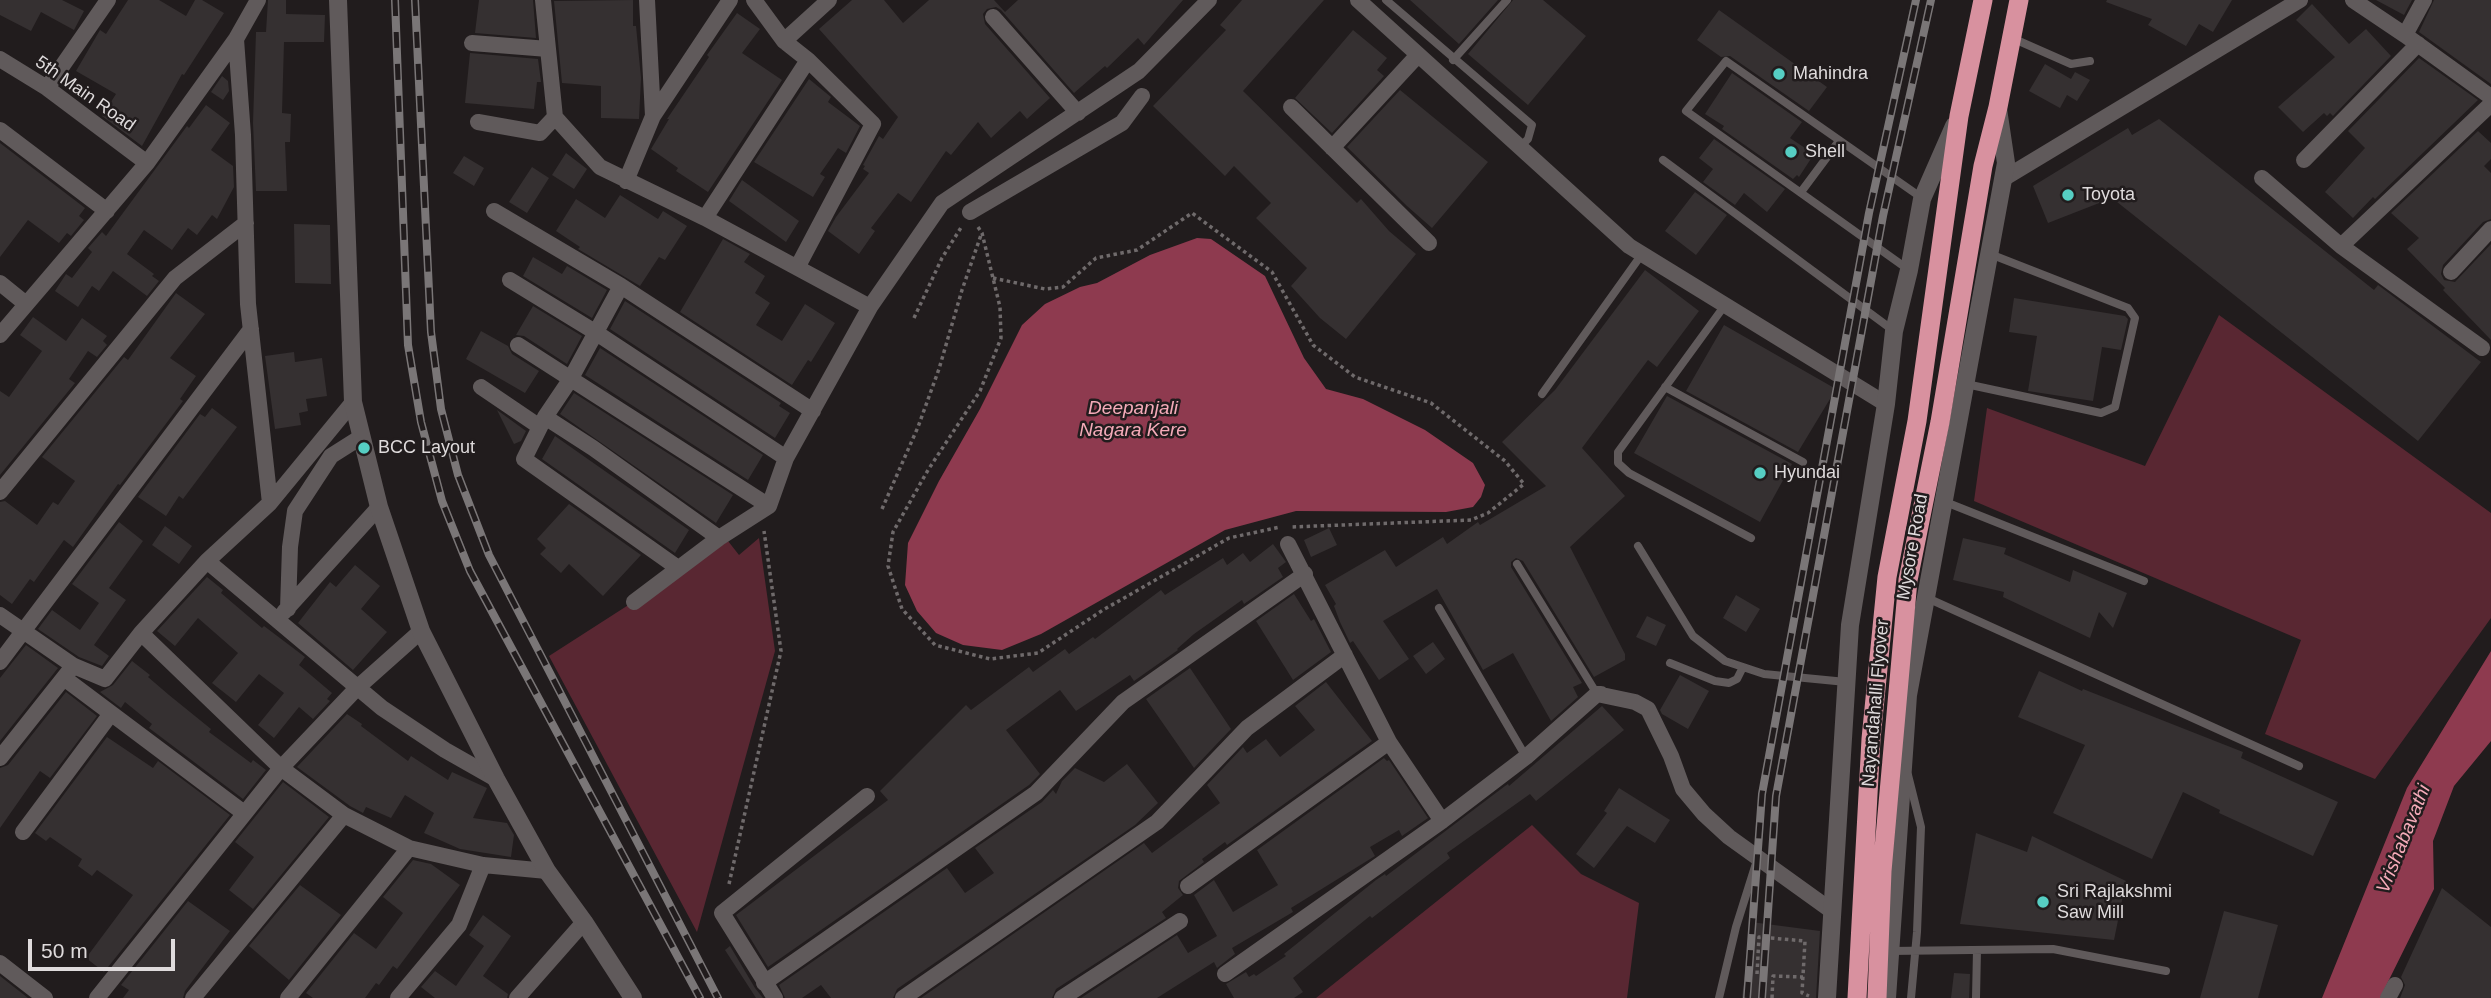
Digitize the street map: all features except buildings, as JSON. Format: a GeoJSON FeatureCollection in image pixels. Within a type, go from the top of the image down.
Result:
{"type":"FeatureCollection","features":[{"type":"Feature","properties":{"kind":"highway"},"geometry":{"type":"LineString","coordinates":[[1959,116],[1983,0]]}},
{"type":"Feature","properties":{"kind":"highway","name":"Mysore Road"},"geometry":{"type":"LineString","coordinates":[[1983,166],[1998,107],[2019,0]]}},
{"type":"Feature","properties":{"kind":"highway","name":"Nayandahalli Flyover"},"geometry":{"type":"LineString","coordinates":[[1857,998],[1871,739],[1887,577],[1917,421],[1959,116]]}},
{"type":"Feature","properties":{"kind":"highway","name":"Nayandahalli Flyover"},"geometry":{"type":"LineString","coordinates":[[1877,998],[1887,804],[1908,580],[1940,422],[1983,166]]}},
{"type":"Feature","properties":{"kind":"street"},"geometry":{"type":"LineString","coordinates":[[47,88],[108,0]]}},
{"type":"Feature","properties":{"kind":"street"},"geometry":{"type":"LineString","coordinates":[[0,335],[147,163],[236,39],[258,0]]}},
{"type":"Feature","properties":{"kind":"street"},"geometry":{"type":"LineString","coordinates":[[338,0],[352,402],[379,507],[421,631],[496,779],[547,871],[584,922],[626,994]]}},
{"type":"Feature","properties":{"kind":"street"},"geometry":{"type":"LineString","coordinates":[[543,0],[555,117],[600,167],[705,218],[870,307]]}},
{"type":"Feature","properties":{"kind":"street"},"geometry":{"type":"LineString","coordinates":[[647,0],[653,116]]}},
{"type":"Feature","properties":{"kind":"street"},"geometry":{"type":"LineString","coordinates":[[626,181],[653,116],[730,0]]}},
{"type":"Feature","properties":{"kind":"street"},"geometry":{"type":"LineString","coordinates":[[754,0],[784,41],[808,60],[873,124],[798,267]]}},
{"type":"Feature","properties":{"kind":"street"},"geometry":{"type":"LineString","coordinates":[[784,41],[829,0]]}},
{"type":"Feature","properties":{"kind":"street"},"geometry":{"type":"LineString","coordinates":[[634,601],[719,538],[769,506],[786,458],[870,307],[942,202],[1139,71],[1209,0]]}},
{"type":"Feature","properties":{"kind":"street"},"geometry":{"type":"LineString","coordinates":[[1358,0],[1629,246],[1886,404]]}},
{"type":"Feature","properties":{"kind":"street"},"geometry":{"type":"LineString","coordinates":[[2003,179],[2300,0]]}},
{"type":"Feature","properties":{"kind":"street"},"geometry":{"type":"LineString","coordinates":[[2353,0],[2491,97]]}},
{"type":"Feature","properties":{"kind":"street"},"geometry":{"type":"LineString","coordinates":[[2304,160],[2412,39],[2424,0]]}},
{"type":"Feature","properties":{"kind":"street"},"geometry":{"type":"LineString","coordinates":[[993,17],[1078,113]]}},
{"type":"Feature","properties":{"kind":"street"},"geometry":{"type":"LineString","coordinates":[[236,39],[251,329],[270,503]]}},
{"type":"Feature","properties":{"kind":"street"},"geometry":{"type":"LineString","coordinates":[[472,43],[548,49]]}},
{"type":"Feature","properties":{"kind":"street"},"geometry":{"type":"LineString","coordinates":[[1332,148],[1418,55]]}},
{"type":"Feature","properties":{"kind":"street","name":"5th Main Road"},"geometry":{"type":"LineString","coordinates":[[0,59],[47,88],[147,163]]}},
{"type":"Feature","properties":{"kind":"street"},"geometry":{"type":"LineString","coordinates":[[705,218],[808,60]]}},
{"type":"Feature","properties":{"kind":"street"},"geometry":{"type":"LineString","coordinates":[[970,212],[1122,123],[1142,96]]}},
{"type":"Feature","properties":{"kind":"street"},"geometry":{"type":"LineString","coordinates":[[2341,246],[2491,104]]}},
{"type":"Feature","properties":{"kind":"street"},"geometry":{"type":"LineString","coordinates":[[1291,107],[1429,243]]}},
{"type":"Feature","properties":{"kind":"street","name":"Mysore Road"},"geometry":{"type":"LineString","coordinates":[[1887,998],[1908,695],[2006,163],[1998,107]]}},
{"type":"Feature","properties":{"kind":"street"},"geometry":{"type":"LineString","coordinates":[[1827,998],[1850,625],[1886,404],[1894,331],[1909,271],[1922,199],[1959,116]]}},
{"type":"Feature","properties":{"kind":"street"},"geometry":{"type":"LineString","coordinates":[[478,122],[540,133],[555,117]]}},
{"type":"Feature","properties":{"kind":"street"},"geometry":{"type":"LineString","coordinates":[[0,130],[107,211]]}},
{"type":"Feature","properties":{"kind":"street"},"geometry":{"type":"LineString","coordinates":[[2262,178],[2341,246],[2482,348]]}},
{"type":"Feature","properties":{"kind":"street"},"geometry":{"type":"LineString","coordinates":[[494,211],[621,286],[813,411]]}},
{"type":"Feature","properties":{"kind":"street"},"geometry":{"type":"LineString","coordinates":[[0,492],[175,278],[246,223]]}},
{"type":"Feature","properties":{"kind":"street"},"geometry":{"type":"LineString","coordinates":[[2451,272],[2491,229]]}},
{"type":"Feature","properties":{"kind":"street"},"geometry":{"type":"LineString","coordinates":[[510,279],[786,458]]}},
{"type":"Feature","properties":{"kind":"street"},"geometry":{"type":"LineString","coordinates":[[0,283],[26,304]]}},
{"type":"Feature","properties":{"kind":"street"},"geometry":{"type":"LineString","coordinates":[[621,286],[524,458],[678,568]]}},
{"type":"Feature","properties":{"kind":"street"},"geometry":{"type":"LineString","coordinates":[[0,662],[251,329]]}},
{"type":"Feature","properties":{"kind":"street"},"geometry":{"type":"LineString","coordinates":[[518,345],[769,506]]}},
{"type":"Feature","properties":{"kind":"street"},"geometry":{"type":"LineString","coordinates":[[481,387],[593,448],[719,538]]}},
{"type":"Feature","properties":{"kind":"street"},"geometry":{"type":"LineString","coordinates":[[69,672],[105,679],[141,633],[206,561],[270,503],[352,402]]}},
{"type":"Feature","properties":{"kind":"street"},"geometry":{"type":"LineString","coordinates":[[283,614],[295,511],[331,456],[361,437]]}},
{"type":"Feature","properties":{"kind":"street"},"geometry":{"type":"LineString","coordinates":[[283,614],[379,507]]}},
{"type":"Feature","properties":{"kind":"street"},"geometry":{"type":"LineString","coordinates":[[1288,544],[1389,742],[1442,821]]}},
{"type":"Feature","properties":{"kind":"street"},"geometry":{"type":"LineString","coordinates":[[206,561],[283,614],[382,708],[445,750],[496,779]]}},
{"type":"Feature","properties":{"kind":"street"},"geometry":{"type":"LineString","coordinates":[[764,983],[1036,793],[1123,702],[1305,574]]}},
{"type":"Feature","properties":{"kind":"street"},"geometry":{"type":"LineString","coordinates":[[0,615],[24,631],[69,672],[110,715],[244,813]]}},
{"type":"Feature","properties":{"kind":"street"},"geometry":{"type":"LineString","coordinates":[[97,998],[281,768],[358,688],[421,631]]}},
{"type":"Feature","properties":{"kind":"street"},"geometry":{"type":"LineString","coordinates":[[141,633],[281,768],[344,815],[410,848],[483,865],[547,871]]}},
{"type":"Feature","properties":{"kind":"street"},"geometry":{"type":"LineString","coordinates":[[904,998],[1157,822],[1247,728],[1345,655]]}},
{"type":"Feature","properties":{"kind":"street"},"geometry":{"type":"LineString","coordinates":[[0,758],[69,672]]}},
{"type":"Feature","properties":{"kind":"street"},"geometry":{"type":"LineString","coordinates":[[1225,974],[1442,821],[1526,757],[1599,694],[1635,702],[1647,709],[1671,756],[1683,789],[1704,814],[1729,837],[1832,911]]}},
{"type":"Feature","properties":{"kind":"street"},"geometry":{"type":"LineString","coordinates":[[23,832],[110,715]]}},
{"type":"Feature","properties":{"kind":"street"},"geometry":{"type":"LineString","coordinates":[[1188,886],[1389,742]]}},
{"type":"Feature","properties":{"kind":"street"},"geometry":{"type":"LineString","coordinates":[[775,998],[722,913],[867,796]]}},
{"type":"Feature","properties":{"kind":"street"},"geometry":{"type":"LineString","coordinates":[[193,998],[344,815]]}},
{"type":"Feature","properties":{"kind":"street"},"geometry":{"type":"LineString","coordinates":[[288,998],[410,848]]}},
{"type":"Feature","properties":{"kind":"street"},"geometry":{"type":"LineString","coordinates":[[398,998],[459,925],[483,865]]}},
{"type":"Feature","properties":{"kind":"street"},"geometry":{"type":"LineString","coordinates":[[1062,998],[1180,921]]}},
{"type":"Feature","properties":{"kind":"street"},"geometry":{"type":"LineString","coordinates":[[517,998],[584,922]]}},
{"type":"Feature","properties":{"kind":"street"},"geometry":{"type":"LineString","coordinates":[[0,986],[5,967],[45,998]]}},
{"type":"Feature","properties":{"kind":"lane"},"geometry":{"type":"LineString","coordinates":[[1385,0],[1532,125],[1528,139],[1520,147]]}},
{"type":"Feature","properties":{"kind":"lane"},"geometry":{"type":"LineString","coordinates":[[1453,60],[1507,0]]}},
{"type":"Feature","properties":{"kind":"lane"},"geometry":{"type":"LineString","coordinates":[[2012,38],[2071,64],[2090,61]]}},
{"type":"Feature","properties":{"kind":"lane"},"geometry":{"type":"LineString","coordinates":[[1909,271],[1686,111],[1726,61],[1922,199]]}},
{"type":"Feature","properties":{"kind":"lane"},"geometry":{"type":"LineString","coordinates":[[1801,192],[1839,141]]}},
{"type":"Feature","properties":{"kind":"lane"},"geometry":{"type":"LineString","coordinates":[[1663,160],[1894,331]]}},
{"type":"Feature","properties":{"kind":"lane"},"geometry":{"type":"LineString","coordinates":[[1542,394],[1643,254]]}},
{"type":"Feature","properties":{"kind":"lane"},"geometry":{"type":"LineString","coordinates":[[1966,384],[2101,413],[2115,407],[2135,318],[2128,308],[1990,254]]}},
{"type":"Feature","properties":{"kind":"lane"},"geometry":{"type":"LineString","coordinates":[[1725,305],[1618,452],[1618,463],[1629,473],[1751,538]]}},
{"type":"Feature","properties":{"kind":"lane"},"geometry":{"type":"LineString","coordinates":[[1665,387],[1803,462]]}},
{"type":"Feature","properties":{"kind":"lane"},"geometry":{"type":"LineString","coordinates":[[1943,501],[2144,581]]}},
{"type":"Feature","properties":{"kind":"lane"},"geometry":{"type":"LineString","coordinates":[[1638,546],[1693,636],[1725,661],[1765,674],[1846,682]]}},
{"type":"Feature","properties":{"kind":"lane"},"geometry":{"type":"LineString","coordinates":[[1517,564],[1599,694]]}},
{"type":"Feature","properties":{"kind":"lane"},"geometry":{"type":"LineString","coordinates":[[1925,597],[2299,766]]}},
{"type":"Feature","properties":{"kind":"lane"},"geometry":{"type":"LineString","coordinates":[[1439,608],[1526,757]]}},
{"type":"Feature","properties":{"kind":"lane"},"geometry":{"type":"LineString","coordinates":[[1671,663],[1715,681],[1729,683],[1737,679],[1743,667]]}},
{"type":"Feature","properties":{"kind":"lane"},"geometry":{"type":"LineString","coordinates":[[1903,755],[1921,827],[1911,998]]}},
{"type":"Feature","properties":{"kind":"lane"},"geometry":{"type":"LineString","coordinates":[[1719,998],[1736,927],[1758,858]]}},
{"type":"Feature","properties":{"kind":"lane"},"geometry":{"type":"LineString","coordinates":[[1890,951],[2053,949],[2166,971]]}},
{"type":"Feature","properties":{"kind":"lane"},"geometry":{"type":"LineString","coordinates":[[1976,998],[1977,950]]}},
{"type":"Feature","properties":{"kind":"path"},"geometry":{"type":"LineString","coordinates":[[914,318],[942,258],[970,212]]}},
{"type":"Feature","properties":{"kind":"path"},"geometry":{"type":"LineString","coordinates":[[881,509],[918,427],[982,233],[1000,307],[1001,338],[980,391],[928,470],[893,532],[888,566],[902,609],[935,645],[990,659],[1038,653],[1103,610],[1228,538],[1278,527],[1471,520],[1488,513],[1524,484],[1505,461],[1431,403],[1355,377],[1313,345],[1272,272],[1192,214],[1137,250],[1096,258],[1063,287],[1045,289],[993,278]]}},
{"type":"Feature","properties":{"kind":"path"},"geometry":{"type":"LineString","coordinates":[[722,913],[781,651],[763,525],[769,506]]}},
{"type":"Feature","properties":{"kind":"path"},"geometry":{"type":"LineString","coordinates":[[1757,975],[1759,937],[1805,941],[1801,993],[1815,998]]}},
{"type":"Feature","properties":{"kind":"path"},"geometry":{"type":"LineString","coordinates":[[1772,998],[1773,976],[1802,977]]}},
{"type":"Feature","properties":{"kind":"shaded area"},"geometry":{"type":"Polygon","coordinates":[[[2219,315],[2491,513],[2491,618],[2375,779],[2265,734],[2301,640],[1974,501],[1987,408],[2145,466],[2219,315]]]}},
{"type":"Feature","properties":{"kind":"shaded area"},"geometry":{"type":"Polygon","coordinates":[[[759,538],[775,651],[697,932],[549,656],[728,541],[739,555],[759,538]]]}},
{"type":"Feature","properties":{"kind":"shaded area"},"geometry":{"type":"Polygon","coordinates":[[[1532,825],[1581,874],[1639,903],[1627,998],[1316,998],[1532,825]]]}},
{"type":"Feature","properties":{"kind":"water","name":"Deepanjali Nagara Kere"},"geometry":{"type":"Polygon","coordinates":[[[1197,238],[1211,239],[1265,276],[1304,358],[1326,389],[1363,399],[1425,430],[1473,463],[1485,485],[1481,497],[1473,507],[1446,512],[1296,511],[1225,530],[1041,634],[1002,650],[963,645],[936,633],[917,611],[905,585],[908,543],[1022,325],[1045,304],[1080,287],[1097,283],[1150,255],[1197,238]]]}},
{"type":"Feature","properties":{"kind":"water","name":"Vrishabavathi"},"geometry":{"type":"Polygon","coordinates":[[[2491,651],[2491,741],[2454,786],[2433,841],[2434,889],[2380,998],[2322,998],[2407,788],[2491,651]]]}},
{"type":"Feature","properties":{"kind":"railway"},"geometry":{"type":"LineString","coordinates":[[395,0],[408,345],[421,422],[442,501],[470,571],[700,998]]}},
{"type":"Feature","properties":{"kind":"railway"},"geometry":{"type":"LineString","coordinates":[[415,0],[431,332],[441,409],[458,475],[489,555],[718,998]]}},
{"type":"Feature","properties":{"kind":"railway"},"geometry":{"type":"LineString","coordinates":[[1747,998],[1762,794],[1869,213],[1916,0]]}},
{"type":"Feature","properties":{"kind":"railway"},"geometry":{"type":"LineString","coordinates":[[1762,998],[1776,796],[1883,216],[1931,0]]}},
{"type":"Feature","properties":{"kind":"place","name":"Mahindra"},"geometry":{"type":"Point","coordinates":[1779,74]}},
{"type":"Feature","properties":{"kind":"place","name":"Shell"},"geometry":{"type":"Point","coordinates":[1791,152]}},
{"type":"Feature","properties":{"kind":"place","name":"Toyota"},"geometry":{"type":"Point","coordinates":[2068,195]}},
{"type":"Feature","properties":{"kind":"place","name":"BCC Layout"},"geometry":{"type":"Point","coordinates":[364,448]}},
{"type":"Feature","properties":{"kind":"place","name":"Hyundai"},"geometry":{"type":"Point","coordinates":[1760,473]}},
{"type":"Feature","properties":{"kind":"place","name":"Sri Rajlakshmi Saw Mill"},"geometry":{"type":"Point","coordinates":[2043,902]}}]}
